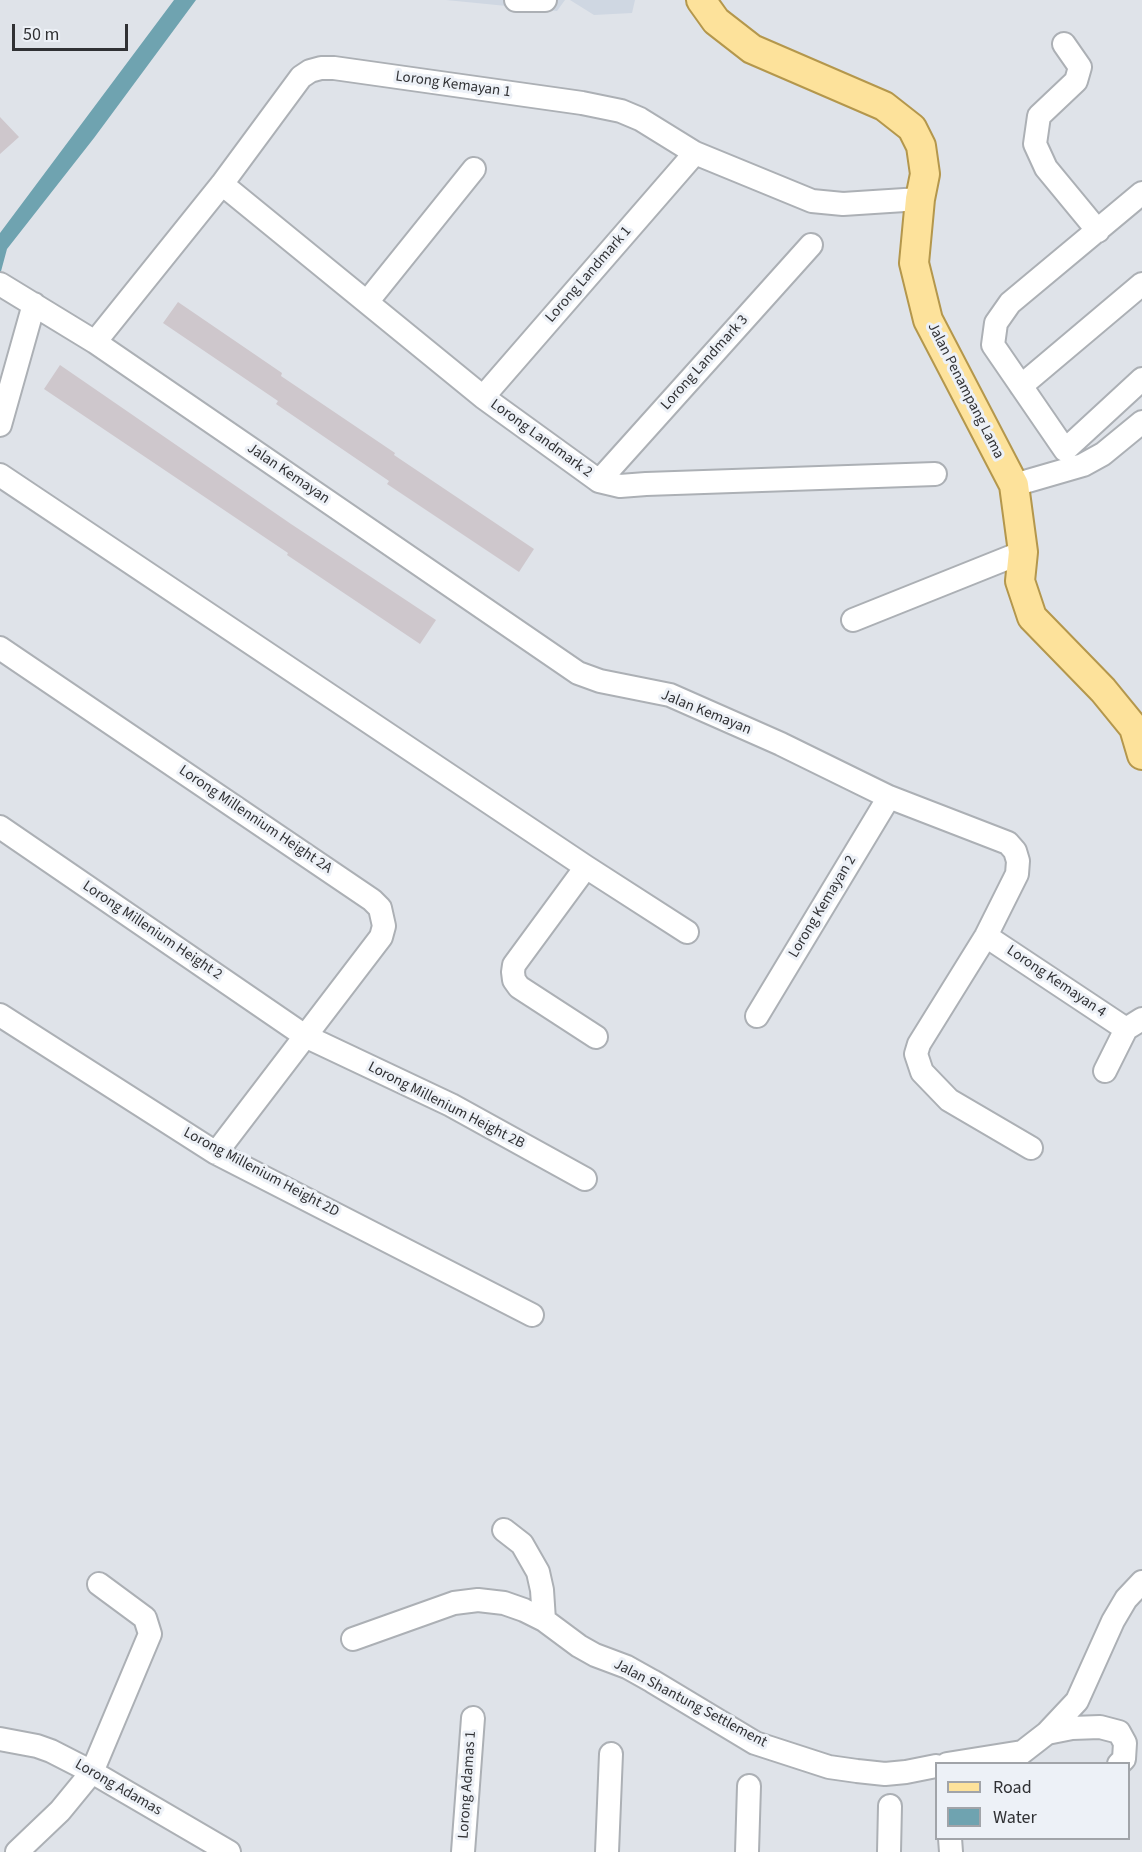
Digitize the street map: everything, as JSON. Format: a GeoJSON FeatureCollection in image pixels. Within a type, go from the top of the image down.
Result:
{"type":"FeatureCollection","features":[{"type":"Feature","properties":{"kind":"main road","name":"Jalan Penampang Lama"},"geometry":{"type":"LineString","coordinates":[[701,0],[716,21],[752,49],[884,106],[912,128],[921,146],[925,174],[920,199],[914,263],[928,320],[1014,486],[1023,552],[1020,581],[1032,617],[1103,690],[1134,728],[1142,755]]}},
{"type":"Feature","properties":{"kind":"street"},"geometry":{"type":"LineString","coordinates":[[516,0],[545,0]]}},
{"type":"Feature","properties":{"kind":"street"},"geometry":{"type":"LineString","coordinates":[[1064,45],[1080,67],[1076,81],[1039,116],[1035,144],[1046,168],[1098,231]]}},
{"type":"Feature","properties":{"kind":"street","name":"Lorong Kemayan 1"},"geometry":{"type":"LineString","coordinates":[[95,342],[222,184],[301,77],[321,68],[601,106],[621,111],[640,119],[695,153],[812,201],[843,204],[920,199]]}},
{"type":"Feature","properties":{"kind":"street","name":"Lorong Landmark 1"},"geometry":{"type":"LineString","coordinates":[[483,397],[695,153]]}},
{"type":"Feature","properties":{"kind":"street"},"geometry":{"type":"LineString","coordinates":[[367,302],[474,169]]}},
{"type":"Feature","properties":{"kind":"street","name":"Lorong Landmark 2"},"geometry":{"type":"LineString","coordinates":[[222,184],[483,397],[599,481],[620,486],[935,474]]}},
{"type":"Feature","properties":{"kind":"street"},"geometry":{"type":"LineString","coordinates":[[1142,193],[1010,303],[996,323],[993,345],[1065,450],[1142,379]]}},
{"type":"Feature","properties":{"kind":"street","name":"Lorong Landmark 3"},"geometry":{"type":"LineString","coordinates":[[599,481],[811,245]]}},
{"type":"Feature","properties":{"kind":"street","name":"Jalan Kemayan"},"geometry":{"type":"LineString","coordinates":[[0,284],[95,342],[578,673],[600,681],[670,695],[781,744],[889,797],[1008,843],[1016,850],[1017,874],[986,936],[919,1044],[916,1054],[922,1072],[949,1100],[1031,1148]]}},
{"type":"Feature","properties":{"kind":"street"},"geometry":{"type":"LineString","coordinates":[[1021,386],[1142,284]]}},
{"type":"Feature","properties":{"kind":"street"},"geometry":{"type":"LineString","coordinates":[[0,425],[34,304]]}},
{"type":"Feature","properties":{"kind":"street"},"geometry":{"type":"LineString","coordinates":[[1014,486],[1083,465],[1103,454],[1142,423]]}},
{"type":"Feature","properties":{"kind":"street"},"geometry":{"type":"LineString","coordinates":[[0,475],[586,867],[687,932]]}},
{"type":"Feature","properties":{"kind":"street"},"geometry":{"type":"LineString","coordinates":[[853,620],[1023,552]]}},
{"type":"Feature","properties":{"kind":"street","name":"Lorong Millennium Height 2A"},"geometry":{"type":"LineString","coordinates":[[0,648],[362,893],[380,908],[384,926],[381,937],[305,1036]]}},
{"type":"Feature","properties":{"kind":"street","name":"Lorong Kemayan 2"},"geometry":{"type":"LineString","coordinates":[[757,1017],[889,797]]}},
{"type":"Feature","properties":{"kind":"street","name":"Lorong Millenium Height 2"},"geometry":{"type":"LineString","coordinates":[[0,827],[305,1036]]}},
{"type":"Feature","properties":{"kind":"street"},"geometry":{"type":"LineString","coordinates":[[586,867],[514,965],[513,972],[514,980],[519,987],[596,1037]]}},
{"type":"Feature","properties":{"kind":"street","name":"Lorong Kemayan 4"},"geometry":{"type":"LineString","coordinates":[[986,936],[1134,1024]]}},
{"type":"Feature","properties":{"kind":"street","name":"Lorong Millenium Height 2D"},"geometry":{"type":"LineString","coordinates":[[0,1015],[216,1153],[532,1314]]}},
{"type":"Feature","properties":{"kind":"street"},"geometry":{"type":"LineString","coordinates":[[1105,1071],[1134,1024]]}},
{"type":"Feature","properties":{"kind":"street"},"geometry":{"type":"LineString","coordinates":[[216,1153],[305,1036]]}},
{"type":"Feature","properties":{"kind":"street","name":"Lorong Millenium Height 2B"},"geometry":{"type":"LineString","coordinates":[[305,1036],[451,1105],[585,1179]]}},
{"type":"Feature","properties":{"kind":"street"},"geometry":{"type":"LineString","coordinates":[[504,1530],[522,1544],[538,1572],[544,1620]]}},
{"type":"Feature","properties":{"kind":"street"},"geometry":{"type":"LineString","coordinates":[[969,1762],[1015,1758],[1047,1732],[1077,1701],[1113,1621],[1126,1599],[1142,1582]]}},
{"type":"Feature","properties":{"kind":"street"},"geometry":{"type":"LineString","coordinates":[[17,1852],[60,1811],[92,1772],[150,1634],[145,1618],[99,1584]]}},
{"type":"Feature","properties":{"kind":"street","name":"Jalan Shantung Settlement"},"geometry":{"type":"LineString","coordinates":[[353,1639],[435,1609],[462,1602],[478,1600],[504,1603],[544,1620],[579,1646],[627,1667],[755,1743],[829,1767],[856,1771],[885,1774],[935,1766]]}},
{"type":"Feature","properties":{"kind":"street","name":"Lorong Adamas 1"},"geometry":{"type":"LineString","coordinates":[[464,1852],[473,1718]]}},
{"type":"Feature","properties":{"kind":"street"},"geometry":{"type":"LineString","coordinates":[[1047,1732],[1100,1727],[1119,1732],[1125,1743],[1125,1759],[1121,1762]]}},
{"type":"Feature","properties":{"kind":"street","name":"Lorong Adamas"},"geometry":{"type":"LineString","coordinates":[[0,1739],[51,1751],[92,1772],[229,1852]]}},
{"type":"Feature","properties":{"kind":"street"},"geometry":{"type":"LineString","coordinates":[[607,1852],[611,1754]]}},
{"type":"Feature","properties":{"kind":"street"},"geometry":{"type":"LineString","coordinates":[[747,1852],[749,1786]]}},
{"type":"Feature","properties":{"kind":"street"},"geometry":{"type":"LineString","coordinates":[[889,1852],[890,1806]]}},
{"type":"Feature","properties":{"kind":"shaded area"},"geometry":{"type":"Polygon","coordinates":[[[446,0],[565,0],[557,11],[446,0]]]}},
{"type":"Feature","properties":{"kind":"shaded area"},"geometry":{"type":"Polygon","coordinates":[[[570,0],[635,0],[632,13],[594,15],[570,0]]]}},
{"type":"Feature","properties":{"kind":"water"},"geometry":{"type":"Polygon","coordinates":[[[174,0],[196,0],[94,138],[7,249],[0,275],[0,233],[174,0]]]}},
{"type":"Feature","properties":{"kind":"building"},"geometry":{"type":"Polygon","coordinates":[[[0,117],[19,137],[0,154],[0,117]]]}},
{"type":"Feature","properties":{"kind":"building"},"geometry":{"type":"Polygon","coordinates":[[[178,302],[282,373],[281,376],[395,453],[394,455],[534,549],[519,572],[387,484],[389,481],[276,404],[278,401],[163,323],[178,302]]]}},
{"type":"Feature","properties":{"kind":"building"},"geometry":{"type":"Polygon","coordinates":[[[60,365],[291,524],[436,620],[420,644],[44,389],[60,365]]]}}]}
